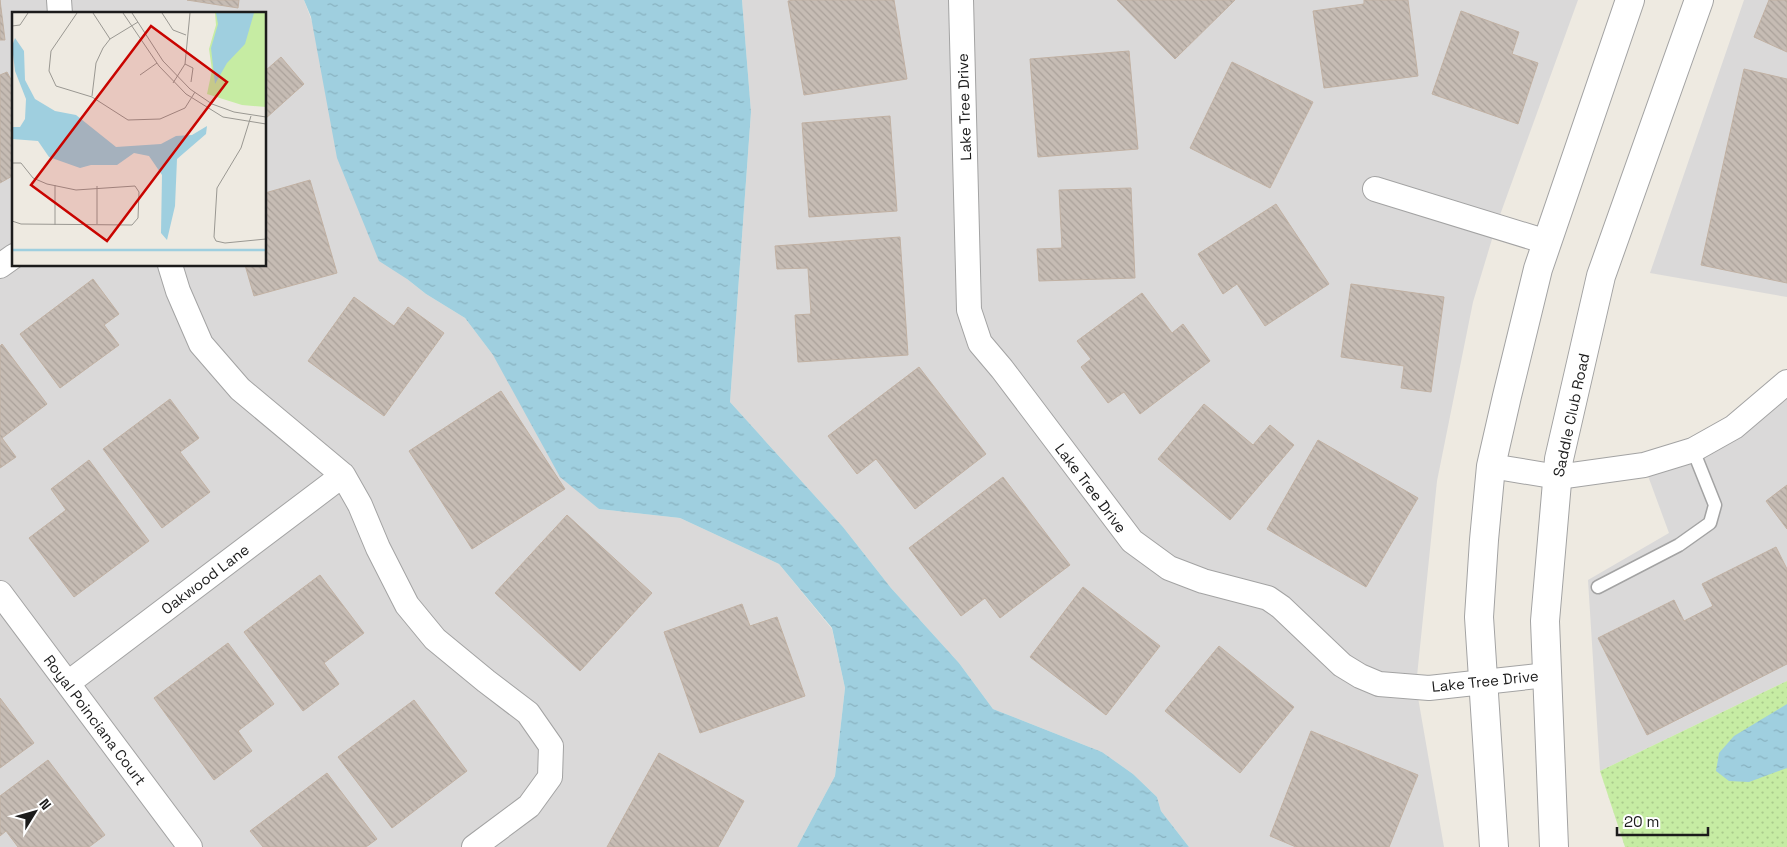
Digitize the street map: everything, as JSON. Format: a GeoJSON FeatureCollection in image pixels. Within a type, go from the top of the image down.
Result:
{"type":"FeatureCollection","features":[{"type":"Feature","properties":{"kind":"street","name":"Lake Tree Drive"},"geometry":{"type":"LineString","coordinates":[[961,0],[970,310],[980,343],[1002,369],[1132,541],[1169,568],[1203,581],[1268,598],[1281,607],[1342,665],[1360,676],[1379,684],[1429,688],[1547,675]]}},
{"type":"Feature","properties":{"kind":"street"},"geometry":{"type":"LineString","coordinates":[[1494,847],[1479,618],[1484,540],[1492,466],[1538,269],[1630,0]]}},
{"type":"Feature","properties":{"kind":"street","name":"Saddle Club Road"},"geometry":{"type":"LineString","coordinates":[[1554,847],[1545,621],[1559,459],[1601,276],[1699,0]]}},
{"type":"Feature","properties":{"kind":"street"},"geometry":{"type":"LineString","coordinates":[[1375,189],[1548,242]]}},
{"type":"Feature","properties":{"kind":"street"},"geometry":{"type":"LineString","coordinates":[[0,266],[12,257]]}},
{"type":"Feature","properties":{"kind":"street"},"geometry":{"type":"LineString","coordinates":[[170,266],[178,291],[201,344],[240,389],[343,475],[360,505],[378,548],[407,605],[435,639],[528,713],[551,746],[550,777],[529,806],[474,847]]}},
{"type":"Feature","properties":{"kind":"street"},"geometry":{"type":"LineString","coordinates":[[1492,466],[1558,477],[1644,465],[1693,450],[1734,427],[1787,382]]}},
{"type":"Feature","properties":{"kind":"street","name":"Oakwood Lane"},"geometry":{"type":"LineString","coordinates":[[68,683],[343,475]]}},
{"type":"Feature","properties":{"kind":"street","name":"Royal Poinciana Court"},"geometry":{"type":"LineString","coordinates":[[0,593],[190,847]]}},
{"type":"Feature","properties":{"kind":"lane"},"geometry":{"type":"LineString","coordinates":[[1598,587],[1679,545],[1710,523],[1715,505],[1693,450]]}},
{"type":"Feature","properties":{"kind":"shaded area"},"geometry":{"type":"Polygon","coordinates":[[[0,0],[304,0],[407,279],[426,294],[465,318],[493,355],[599,509],[680,518],[779,564],[832,629],[845,688],[835,776],[797,847],[0,847],[0,0]]]}},
{"type":"Feature","properties":{"kind":"shaded area"},"geometry":{"type":"Polygon","coordinates":[[[742,0],[1578,0],[1496,226],[1473,302],[1437,481],[1416,686],[1444,847],[1189,847],[1161,811],[1157,797],[1133,774],[1102,752],[993,709],[959,663],[891,588],[843,527],[730,402],[751,112],[742,0]]]}},
{"type":"Feature","properties":{"kind":"shaded area"},"geometry":{"type":"Polygon","coordinates":[[[1744,0],[1787,0],[1787,297],[1650,273],[1744,0]]]}},
{"type":"Feature","properties":{"kind":"shaded area"},"geometry":{"type":"Polygon","coordinates":[[[1787,382],[1787,681],[1600,771],[1588,580],[1669,533],[1644,465],[1693,450],[1787,382]]]}},
{"type":"Feature","properties":{"kind":"green space"},"geometry":{"type":"Polygon","coordinates":[[[1787,681],[1787,847],[1625,847],[1600,771],[1787,681]]]}},
{"type":"Feature","properties":{"kind":"water"},"geometry":{"type":"Polygon","coordinates":[[[304,0],[742,0],[751,112],[730,402],[843,527],[891,588],[959,663],[993,709],[1102,752],[1133,774],[1157,797],[1161,811],[1189,847],[797,847],[835,776],[845,688],[832,628],[779,564],[680,518],[599,509],[560,477],[493,355],[465,318],[426,294],[379,261],[337,158],[311,17],[304,0]]]}},
{"type":"Feature","properties":{"kind":"water"},"geometry":{"type":"Polygon","coordinates":[[[1787,704],[1787,768],[1749,782],[1729,781],[1716,771],[1719,753],[1734,736],[1787,704]]]}},
{"type":"Feature","properties":{"kind":"building"},"geometry":{"type":"Polygon","coordinates":[[[0,0],[5,40],[0,40],[0,0]]]}},
{"type":"Feature","properties":{"kind":"building"},"geometry":{"type":"Polygon","coordinates":[[[187,0],[239,0],[238,8],[187,0]]]}},
{"type":"Feature","properties":{"kind":"building"},"geometry":{"type":"Polygon","coordinates":[[[894,0],[907,79],[804,95],[788,1],[894,0]]]}},
{"type":"Feature","properties":{"kind":"building"},"geometry":{"type":"Polygon","coordinates":[[[1117,0],[1235,0],[1175,59],[1117,0]]]}},
{"type":"Feature","properties":{"kind":"building"},"geometry":{"type":"Polygon","coordinates":[[[1364,0],[1408,0],[1418,76],[1324,88],[1313,11],[1364,4],[1364,0]]]}},
{"type":"Feature","properties":{"kind":"building"},"geometry":{"type":"Polygon","coordinates":[[[1769,0],[1787,0],[1787,52],[1754,37],[1769,0]]]}},
{"type":"Feature","properties":{"kind":"building"},"geometry":{"type":"Polygon","coordinates":[[[1461,11],[1519,32],[1512,54],[1538,63],[1518,124],[1432,94],[1461,11]]]}},
{"type":"Feature","properties":{"kind":"building"},"geometry":{"type":"Polygon","coordinates":[[[1129,51],[1138,149],[1038,157],[1030,59],[1129,51]]]}},
{"type":"Feature","properties":{"kind":"building"},"geometry":{"type":"Polygon","coordinates":[[[281,57],[304,84],[266,118],[266,70],[281,57]]]}},
{"type":"Feature","properties":{"kind":"building"},"geometry":{"type":"Polygon","coordinates":[[[1232,62],[1313,102],[1270,188],[1190,148],[1232,62]]]}},
{"type":"Feature","properties":{"kind":"building"},"geometry":{"type":"Polygon","coordinates":[[[1744,69],[1787,79],[1787,283],[1701,265],[1744,69]]]}},
{"type":"Feature","properties":{"kind":"building"},"geometry":{"type":"Polygon","coordinates":[[[7,72],[12,81],[12,176],[0,183],[0,75],[7,72]]]}},
{"type":"Feature","properties":{"kind":"building"},"geometry":{"type":"Polygon","coordinates":[[[890,116],[897,211],[809,217],[802,123],[890,116]]]}},
{"type":"Feature","properties":{"kind":"building"},"geometry":{"type":"Polygon","coordinates":[[[310,180],[337,273],[254,296],[245,266],[266,266],[266,193],[310,180]]]}},
{"type":"Feature","properties":{"kind":"building"},"geometry":{"type":"Polygon","coordinates":[[[1131,188],[1135,278],[1039,281],[1037,249],[1062,248],[1059,190],[1131,188]]]}},
{"type":"Feature","properties":{"kind":"building"},"geometry":{"type":"Polygon","coordinates":[[[1276,204],[1329,284],[1265,326],[1237,284],[1223,294],[1198,254],[1276,204]]]}},
{"type":"Feature","properties":{"kind":"building"},"geometry":{"type":"Polygon","coordinates":[[[900,237],[908,355],[798,362],[795,315],[811,314],[808,268],[777,269],[775,246],[900,237]]]}},
{"type":"Feature","properties":{"kind":"building"},"geometry":{"type":"Polygon","coordinates":[[[93,279],[119,314],[104,325],[119,345],[60,388],[20,334],[93,279]]]}},
{"type":"Feature","properties":{"kind":"building"},"geometry":{"type":"Polygon","coordinates":[[[1351,284],[1444,297],[1431,392],[1401,388],[1404,366],[1341,357],[1351,284]]]}},
{"type":"Feature","properties":{"kind":"building"},"geometry":{"type":"Polygon","coordinates":[[[1142,293],[1172,333],[1183,324],[1210,361],[1140,414],[1124,392],[1108,403],[1081,367],[1091,359],[1077,341],[1142,293]]]}},
{"type":"Feature","properties":{"kind":"building"},"geometry":{"type":"Polygon","coordinates":[[[354,297],[394,326],[408,307],[444,333],[384,416],[308,361],[354,297]]]}},
{"type":"Feature","properties":{"kind":"building"},"geometry":{"type":"Polygon","coordinates":[[[2,344],[47,404],[2,438],[16,457],[0,468],[0,346],[2,344]]]}},
{"type":"Feature","properties":{"kind":"building"},"geometry":{"type":"Polygon","coordinates":[[[919,367],[986,454],[915,509],[876,459],[857,474],[828,436],[919,367]]]}},
{"type":"Feature","properties":{"kind":"building"},"geometry":{"type":"Polygon","coordinates":[[[501,391],[565,489],[472,549],[409,451],[501,391]]]}},
{"type":"Feature","properties":{"kind":"building"},"geometry":{"type":"Polygon","coordinates":[[[170,399],[199,438],[180,452],[210,492],[162,528],[103,449],[170,399]]]}},
{"type":"Feature","properties":{"kind":"building"},"geometry":{"type":"Polygon","coordinates":[[[1204,404],[1253,445],[1270,425],[1294,445],[1230,520],[1158,459],[1204,404]]]}},
{"type":"Feature","properties":{"kind":"building"},"geometry":{"type":"Polygon","coordinates":[[[1318,440],[1418,498],[1366,587],[1267,529],[1318,440]]]}},
{"type":"Feature","properties":{"kind":"building"},"geometry":{"type":"Polygon","coordinates":[[[89,460],[149,541],[74,597],[29,538],[66,510],[51,489],[89,460]]]}},
{"type":"Feature","properties":{"kind":"building"},"geometry":{"type":"Polygon","coordinates":[[[1003,477],[1070,565],[1000,618],[985,598],[961,616],[909,548],[1003,477]]]}},
{"type":"Feature","properties":{"kind":"building"},"geometry":{"type":"Polygon","coordinates":[[[1787,485],[1787,529],[1766,501],[1787,485]]]}},
{"type":"Feature","properties":{"kind":"building"},"geometry":{"type":"Polygon","coordinates":[[[567,515],[652,593],[580,671],[495,593],[567,515]]]}},
{"type":"Feature","properties":{"kind":"building"},"geometry":{"type":"Polygon","coordinates":[[[1776,547],[1787,569],[1787,664],[1647,735],[1598,638],[1674,600],[1684,621],[1713,606],[1702,584],[1776,547]]]}},
{"type":"Feature","properties":{"kind":"building"},"geometry":{"type":"Polygon","coordinates":[[[320,575],[364,633],[324,663],[339,684],[303,711],[244,632],[320,575]]]}},
{"type":"Feature","properties":{"kind":"building"},"geometry":{"type":"Polygon","coordinates":[[[1083,587],[1160,646],[1106,715],[1030,657],[1083,587]]]}},
{"type":"Feature","properties":{"kind":"building"},"geometry":{"type":"Polygon","coordinates":[[[742,604],[750,626],[777,617],[805,696],[700,733],[664,632],[742,604]]]}},
{"type":"Feature","properties":{"kind":"building"},"geometry":{"type":"Polygon","coordinates":[[[228,643],[274,704],[238,731],[252,751],[214,780],[154,698],[228,643]]]}},
{"type":"Feature","properties":{"kind":"building"},"geometry":{"type":"Polygon","coordinates":[[[1219,646],[1294,707],[1240,773],[1165,711],[1219,646]]]}},
{"type":"Feature","properties":{"kind":"building"},"geometry":{"type":"Polygon","coordinates":[[[0,698],[34,743],[0,768],[0,698]]]}},
{"type":"Feature","properties":{"kind":"building"},"geometry":{"type":"Polygon","coordinates":[[[414,700],[467,771],[392,828],[338,757],[414,700]]]}},
{"type":"Feature","properties":{"kind":"building"},"geometry":{"type":"Polygon","coordinates":[[[1311,731],[1418,775],[1389,847],[1296,847],[1270,836],[1311,731]]]}},
{"type":"Feature","properties":{"kind":"building"},"geometry":{"type":"Polygon","coordinates":[[[659,753],[744,801],[718,847],[607,847],[659,753]]]}},
{"type":"Feature","properties":{"kind":"building"},"geometry":{"type":"Polygon","coordinates":[[[48,760],[105,835],[89,847],[18,847],[6,831],[0,836],[0,796],[48,760]]]}},
{"type":"Feature","properties":{"kind":"building"},"geometry":{"type":"Polygon","coordinates":[[[327,773],[377,839],[366,847],[263,847],[250,831],[327,773]]]}}]}
